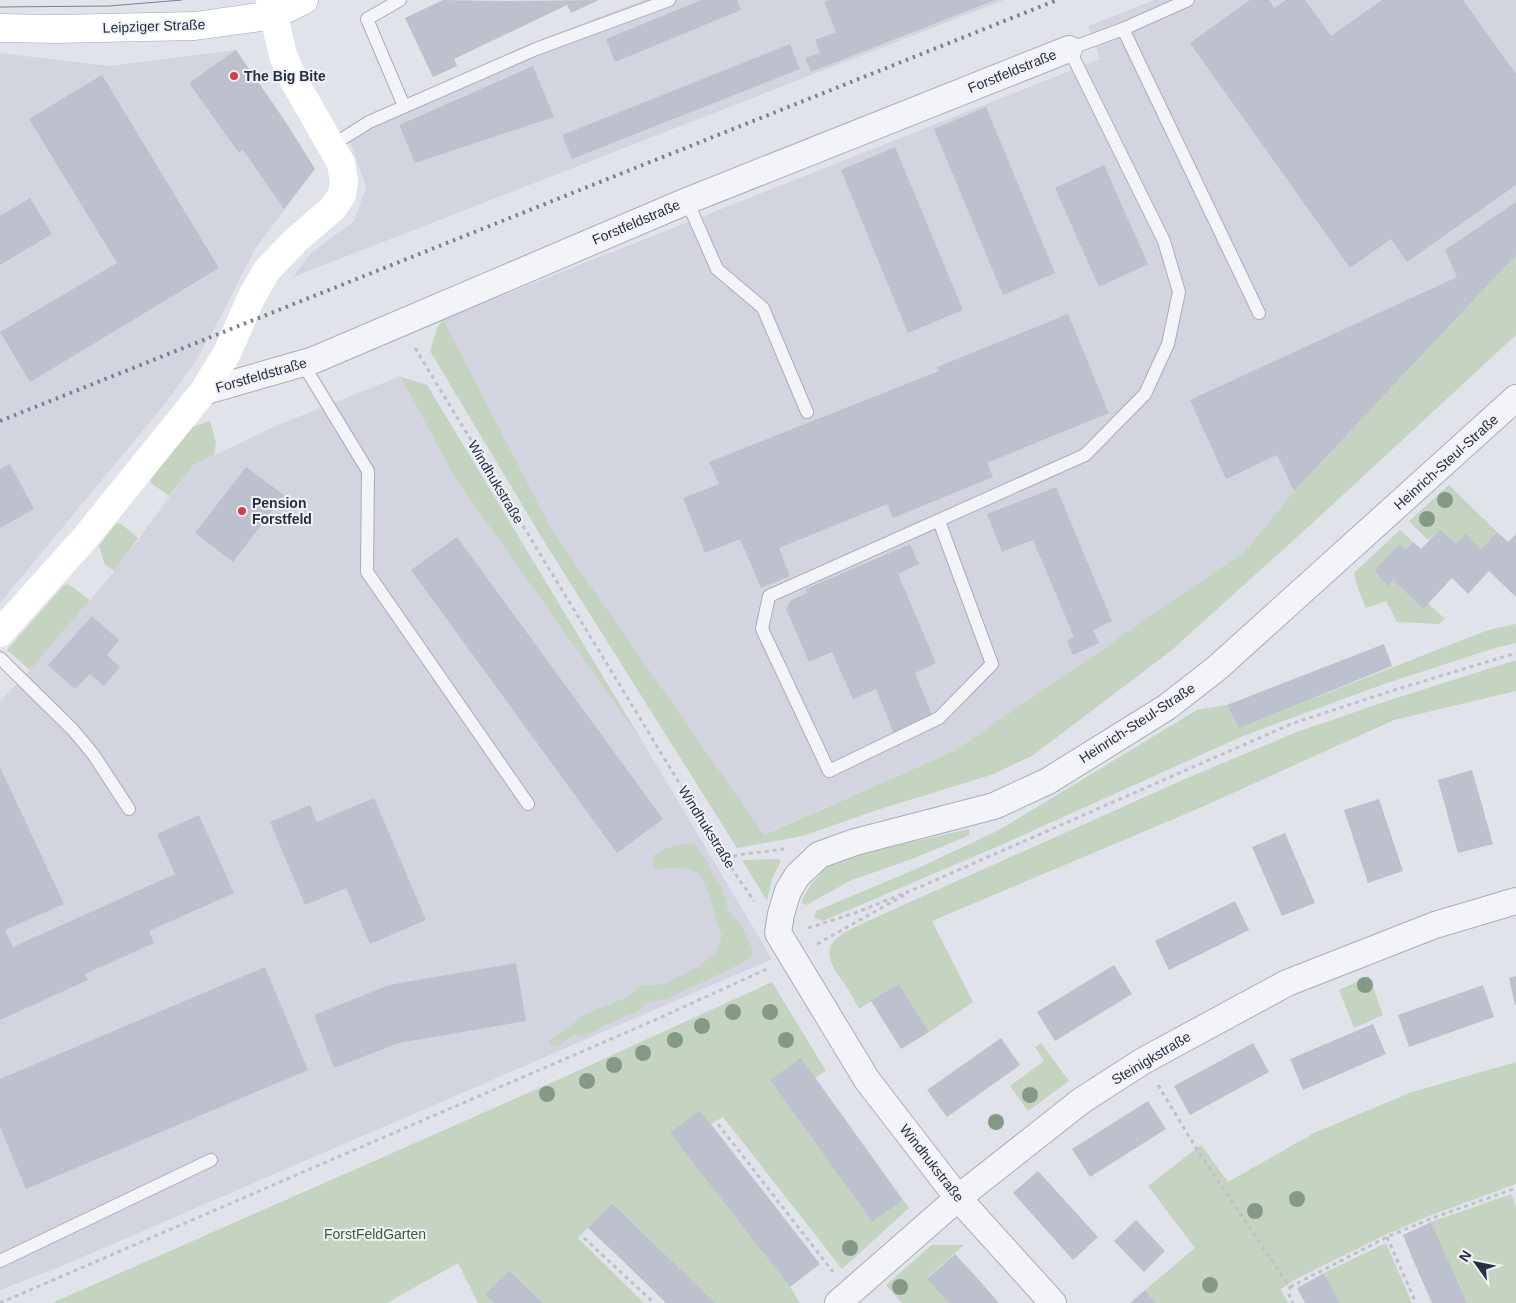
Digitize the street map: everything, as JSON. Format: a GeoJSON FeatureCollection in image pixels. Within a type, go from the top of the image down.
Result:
{"type":"FeatureCollection","features":[{"type":"Feature","properties":{"kind":"street","name":"Leipziger Straße"},"geometry":{"type":"LineString","coordinates":[[0,28],[55,29],[195,26],[304,0]]}},
{"type":"Feature","properties":{"kind":"street","name":"Forstfeldstraße"},"geometry":{"type":"LineString","coordinates":[[0,633],[85,538],[203,392],[227,353],[252,296],[267,270],[297,239],[333,208],[342,195],[344,181],[341,163],[293,79],[283,55],[272,7]]}},
{"type":"Feature","properties":{"kind":"street","name":"Forstfeldstraße"},"geometry":{"type":"LineString","coordinates":[[203,392],[302,364],[687,201],[1068,49]]}},
{"type":"Feature","properties":{"kind":"street","name":"Heinrich-Steul-Straße"},"geometry":{"type":"LineString","coordinates":[[778,933],[788,891],[797,876],[819,855],[855,842],[994,806],[1048,781],[1167,707],[1217,668],[1516,398]]}},
{"type":"Feature","properties":{"kind":"street","name":"Steinigkstraße"},"geometry":{"type":"LineString","coordinates":[[844,1298],[958,1198],[1081,1101],[1143,1061],[1287,983],[1436,925],[1516,901]]}},
{"type":"Feature","properties":{"kind":"street","name":"Windhukstraße"},"geometry":{"type":"LineString","coordinates":[[778,933],[867,1080],[958,1198],[1053,1303]]}},
{"type":"Feature","properties":{"kind":"lane"},"geometry":{"type":"LineString","coordinates":[[400,0],[367,19],[404,106]]}},
{"type":"Feature","properties":{"kind":"lane"},"geometry":{"type":"LineString","coordinates":[[331,146],[368,122],[404,106],[536,49],[669,0]]}},
{"type":"Feature","properties":{"kind":"lane"},"geometry":{"type":"LineString","coordinates":[[939,520],[992,664],[939,718],[829,771],[762,629],[769,596],[939,520],[1085,455],[1145,394],[1168,344],[1179,292],[1164,241],[1068,49],[1123,29],[1188,0]]}},
{"type":"Feature","properties":{"kind":"lane"},"geometry":{"type":"LineString","coordinates":[[1123,29],[1259,312]]}},
{"type":"Feature","properties":{"kind":"lane"},"geometry":{"type":"LineString","coordinates":[[687,201],[717,269],[762,308],[807,412]]}},
{"type":"Feature","properties":{"kind":"lane"},"geometry":{"type":"LineString","coordinates":[[302,364],[368,471],[367,572],[528,804]]}},
{"type":"Feature","properties":{"kind":"lane"},"geometry":{"type":"LineString","coordinates":[[0,658],[73,730],[93,754],[129,809]]}},
{"type":"Feature","properties":{"kind":"lane"},"geometry":{"type":"LineString","coordinates":[[0,1261],[211,1160]]}},
{"type":"Feature","properties":{"kind":"path","name":"Windhukstraße"},"geometry":{"type":"LineString","coordinates":[[400,324],[726,860],[778,933]]}},
{"type":"Feature","properties":{"kind":"path"},"geometry":{"type":"LineString","coordinates":[[778,933],[804,929],[855,913],[922,886],[1291,724],[1516,653]]}},
{"type":"Feature","properties":{"kind":"path"},"geometry":{"type":"LineString","coordinates":[[726,860],[737,855],[784,849],[819,855]]}},
{"type":"Feature","properties":{"kind":"path"},"geometry":{"type":"LineString","coordinates":[[0,1303],[655,1020],[792,958],[922,886]]}},
{"type":"Feature","properties":{"kind":"path"},"geometry":{"type":"LineString","coordinates":[[1143,1061],[1196,1148],[1290,1287],[1289,1295],[1293,1303]]}},
{"type":"Feature","properties":{"kind":"path"},"geometry":{"type":"LineString","coordinates":[[718,1124],[844,1298]]}},
{"type":"Feature","properties":{"kind":"path"},"geometry":{"type":"LineString","coordinates":[[1290,1287],[1388,1237],[1430,1219],[1516,1188]]}},
{"type":"Feature","properties":{"kind":"path"},"geometry":{"type":"LineString","coordinates":[[1388,1237],[1416,1303]]}},
{"type":"Feature","properties":{"kind":"path"},"geometry":{"type":"LineString","coordinates":[[584,1238],[654,1303]]}},
{"type":"Feature","properties":{"kind":"shaded area"},"geometry":{"type":"Polygon","coordinates":[[[644,0],[1004,0],[293,277],[311,253],[354,221],[366,187],[349,138],[534,42],[644,0]]]}},
{"type":"Feature","properties":{"kind":"shaded area"},"geometry":{"type":"Polygon","coordinates":[[[1154,0],[1516,0],[1516,255],[1294,491],[1245,551],[954,751],[763,835],[553,532],[443,319],[1100,59],[1088,26],[1154,0]]]}},
{"type":"Feature","properties":{"kind":"shaded area"},"geometry":{"type":"Polygon","coordinates":[[[236,50],[285,121],[315,169],[255,249],[194,364],[164,405],[0,603],[0,53],[110,66],[236,50]]]}},
{"type":"Feature","properties":{"kind":"shaded area"},"geometry":{"type":"Polygon","coordinates":[[[401,376],[455,478],[645,746],[772,959],[57,1268],[0,1290],[0,701],[30,670],[115,571],[192,466],[278,425],[401,376]]]}},
{"type":"Feature","properties":{"kind":"green space"},"geometry":{"type":"Polygon","coordinates":[[[1516,255],[1516,335],[1172,650],[1032,756],[991,775],[874,811],[803,836],[737,848],[542,538],[430,351],[437,328],[443,319],[553,532],[764,835],[954,751],[1245,551],[1294,491],[1516,255]]]}},
{"type":"Feature","properties":{"kind":"green space"},"geometry":{"type":"Polygon","coordinates":[[[401,377],[427,385],[645,746],[455,478],[401,377]]]}},
{"type":"Feature","properties":{"kind":"green space"},"geometry":{"type":"Polygon","coordinates":[[[210,421],[216,442],[214,455],[192,466],[169,496],[151,483],[150,479],[192,427],[210,421]]]}},
{"type":"Feature","properties":{"kind":"green space"},"geometry":{"type":"Polygon","coordinates":[[[1449,485],[1497,532],[1481,549],[1465,535],[1456,544],[1440,529],[1428,540],[1409,521],[1449,485]]]}},
{"type":"Feature","properties":{"kind":"green space"},"geometry":{"type":"Polygon","coordinates":[[[120,523],[138,538],[115,571],[105,565],[99,546],[115,525],[120,523]]]}},
{"type":"Feature","properties":{"kind":"green space"},"geometry":{"type":"Polygon","coordinates":[[[1400,530],[1413,542],[1406,549],[1400,544],[1374,572],[1388,585],[1393,580],[1423,609],[1428,603],[1445,619],[1439,624],[1397,622],[1386,601],[1366,608],[1354,573],[1400,530]]]}},
{"type":"Feature","properties":{"kind":"green space"},"geometry":{"type":"Polygon","coordinates":[[[68,584],[90,600],[30,670],[7,650],[63,586],[68,584]]]}},
{"type":"Feature","properties":{"kind":"green space"},"geometry":{"type":"Polygon","coordinates":[[[1516,624],[1516,643],[1387,683],[1243,736],[1001,845],[823,921],[814,918],[816,911],[916,869],[999,830],[1197,710],[1227,705],[1240,727],[1488,630],[1516,624]]]}},
{"type":"Feature","properties":{"kind":"green space"},"geometry":{"type":"Polygon","coordinates":[[[1516,660],[1516,691],[1394,720],[1202,807],[932,921],[973,1002],[929,1032],[899,984],[859,1009],[832,964],[829,954],[832,944],[838,937],[849,930],[1185,779],[1297,732],[1516,660]]]}},
{"type":"Feature","properties":{"kind":"green space"},"geometry":{"type":"Polygon","coordinates":[[[969,829],[970,835],[912,859],[852,880],[806,905],[802,903],[802,899],[811,885],[827,866],[859,854],[969,829]]]}},
{"type":"Feature","properties":{"kind":"green space"},"geometry":{"type":"Polygon","coordinates":[[[694,843],[722,888],[728,910],[742,926],[753,951],[752,957],[668,998],[644,1004],[638,1012],[622,1017],[584,1036],[575,1035],[559,1045],[551,1047],[549,1040],[567,1029],[582,1016],[629,996],[640,986],[665,984],[698,967],[716,952],[722,935],[704,882],[694,871],[675,868],[655,869],[652,857],[666,848],[694,843]]]}},
{"type":"Feature","properties":{"kind":"green space"},"geometry":{"type":"Polygon","coordinates":[[[778,859],[781,861],[772,879],[767,901],[742,860],[778,859]]]}},
{"type":"Feature","properties":{"kind":"green space"},"geometry":{"type":"Polygon","coordinates":[[[1369,976],[1383,1015],[1354,1028],[1339,990],[1369,976]]]}},
{"type":"Feature","properties":{"kind":"green space","name":"ForstFeldGarten"},"geometry":{"type":"Polygon","coordinates":[[[772,982],[826,1071],[815,1078],[770,1080],[872,1222],[903,1200],[909,1208],[842,1269],[723,1117],[711,1124],[700,1110],[671,1133],[790,1287],[800,1303],[715,1303],[612,1203],[578,1238],[644,1303],[543,1303],[509,1270],[485,1294],[494,1303],[478,1303],[458,1263],[387,1303],[52,1303],[562,1078],[772,982]]]}},
{"type":"Feature","properties":{"kind":"green space"},"geometry":{"type":"Polygon","coordinates":[[[1041,1043],[1069,1081],[1028,1111],[1010,1086],[1044,1061],[1035,1047],[1041,1043]]]}},
{"type":"Feature","properties":{"kind":"green space"},"geometry":{"type":"Polygon","coordinates":[[[1516,1062],[1516,1184],[1429,1216],[1385,1235],[1296,1279],[1281,1289],[1288,1303],[1156,1303],[1145,1290],[1195,1248],[1148,1186],[1201,1145],[1228,1182],[1314,1133],[1412,1092],[1516,1062]]]}},
{"type":"Feature","properties":{"kind":"green space"},"geometry":{"type":"Polygon","coordinates":[[[1511,1194],[1516,1207],[1516,1303],[1467,1303],[1431,1222],[1511,1194]]]}},
{"type":"Feature","properties":{"kind":"green space"},"geometry":{"type":"Polygon","coordinates":[[[1386,1243],[1412,1303],[1340,1303],[1324,1273],[1386,1243]]]}},
{"type":"Feature","properties":{"kind":"green space"},"geometry":{"type":"Polygon","coordinates":[[[932,1245],[964,1245],[927,1278],[949,1303],[902,1303],[886,1285],[932,1245]]]}},
{"type":"Feature","properties":{"kind":"building"},"geometry":{"type":"Polygon","coordinates":[[[443,0],[599,0],[571,13],[567,5],[454,59],[457,66],[433,77],[405,18],[443,0]]]}},
{"type":"Feature","properties":{"kind":"building"},"geometry":{"type":"Polygon","coordinates":[[[701,0],[737,0],[741,10],[615,62],[606,39],[701,0]]]}},
{"type":"Feature","properties":{"kind":"building"},"geometry":{"type":"Polygon","coordinates":[[[830,0],[995,0],[811,72],[805,58],[820,53],[815,40],[836,32],[824,2],[830,0]]]}},
{"type":"Feature","properties":{"kind":"building"},"geometry":{"type":"Polygon","coordinates":[[[1250,0],[1269,0],[1274,8],[1286,0],[1305,0],[1331,36],[1382,0],[1463,0],[1516,74],[1516,185],[1407,262],[1391,239],[1350,268],[1190,43],[1250,0]]]}},
{"type":"Feature","properties":{"kind":"building"},"geometry":{"type":"Polygon","coordinates":[[[790,44],[800,69],[572,159],[562,135],[790,44]]]}},
{"type":"Feature","properties":{"kind":"building"},"geometry":{"type":"Polygon","coordinates":[[[236,50],[285,121],[315,169],[284,209],[243,150],[239,153],[189,83],[236,50]]]}},
{"type":"Feature","properties":{"kind":"building"},"geometry":{"type":"Polygon","coordinates":[[[533,66],[554,117],[415,163],[399,125],[533,66]]]}},
{"type":"Feature","properties":{"kind":"building"},"geometry":{"type":"Polygon","coordinates":[[[102,75],[219,268],[30,382],[0,332],[117,263],[29,119],[102,75]]]}},
{"type":"Feature","properties":{"kind":"building"},"geometry":{"type":"Polygon","coordinates":[[[986,107],[1055,273],[1003,295],[934,129],[986,107]]]}},
{"type":"Feature","properties":{"kind":"building"},"geometry":{"type":"Polygon","coordinates":[[[895,147],[963,310],[908,333],[841,170],[895,147]]]}},
{"type":"Feature","properties":{"kind":"building"},"geometry":{"type":"Polygon","coordinates":[[[1104,165],[1148,264],[1099,287],[1055,188],[1104,165]]]}},
{"type":"Feature","properties":{"kind":"building"},"geometry":{"type":"Polygon","coordinates":[[[30,198],[52,234],[0,265],[0,216],[30,198]]]}},
{"type":"Feature","properties":{"kind":"building"},"geometry":{"type":"Polygon","coordinates":[[[1516,202],[1516,255],[1294,491],[1277,455],[1226,479],[1190,400],[1457,277],[1445,250],[1516,202]]]}},
{"type":"Feature","properties":{"kind":"building"},"geometry":{"type":"Polygon","coordinates":[[[1068,314],[1109,413],[987,463],[993,477],[893,518],[887,504],[779,548],[790,576],[761,588],[740,539],[705,553],[683,498],[719,484],[709,462],[939,371],[937,367],[1068,314]]]}},
{"type":"Feature","properties":{"kind":"building"},"geometry":{"type":"Polygon","coordinates":[[[10,464],[34,509],[0,528],[0,469],[10,464]]]}},
{"type":"Feature","properties":{"kind":"building"},"geometry":{"type":"Polygon","coordinates":[[[246,467],[284,495],[233,562],[195,533],[246,467]]]}},
{"type":"Feature","properties":{"kind":"building"},"geometry":{"type":"Polygon","coordinates":[[[1056,487],[1112,621],[1093,630],[1099,643],[1073,655],[1067,641],[1074,637],[1033,540],[1002,552],[987,514],[1056,487]]]}},
{"type":"Feature","properties":{"kind":"building"},"geometry":{"type":"Polygon","coordinates":[[[1440,529],[1456,544],[1465,534],[1481,549],[1497,532],[1508,542],[1516,534],[1516,597],[1489,571],[1468,594],[1452,578],[1423,609],[1393,580],[1388,586],[1374,571],[1400,544],[1406,549],[1413,542],[1421,549],[1440,529]]]}},
{"type":"Feature","properties":{"kind":"building"},"geometry":{"type":"Polygon","coordinates":[[[457,537],[663,819],[617,853],[411,570],[457,537]]]}},
{"type":"Feature","properties":{"kind":"building"},"geometry":{"type":"Polygon","coordinates":[[[910,544],[919,564],[898,574],[936,663],[915,673],[933,717],[894,734],[876,689],[853,699],[832,652],[809,662],[786,609],[791,600],[807,593],[806,589],[910,544]]]}},
{"type":"Feature","properties":{"kind":"building"},"geometry":{"type":"Polygon","coordinates":[[[92,616],[119,640],[107,655],[120,667],[104,686],[90,674],[75,689],[48,665],[92,616]]]}},
{"type":"Feature","properties":{"kind":"building"},"geometry":{"type":"Polygon","coordinates":[[[1384,644],[1392,666],[1239,728],[1227,705],[1384,644]]]}},
{"type":"Feature","properties":{"kind":"building"},"geometry":{"type":"Polygon","coordinates":[[[0,767],[64,904],[5,930],[13,947],[175,874],[157,834],[199,815],[234,893],[149,931],[154,943],[85,974],[88,980],[0,1020],[0,767]]]}},
{"type":"Feature","properties":{"kind":"building"},"geometry":{"type":"Polygon","coordinates":[[[1472,770],[1493,844],[1458,853],[1438,780],[1472,770]]]}},
{"type":"Feature","properties":{"kind":"building"},"geometry":{"type":"Polygon","coordinates":[[[374,798],[426,920],[370,944],[346,888],[305,905],[270,822],[310,805],[317,822],[374,798]]]}},
{"type":"Feature","properties":{"kind":"building"},"geometry":{"type":"Polygon","coordinates":[[[1379,799],[1403,871],[1368,883],[1344,810],[1379,799]]]}},
{"type":"Feature","properties":{"kind":"building"},"geometry":{"type":"Polygon","coordinates":[[[1285,833],[1315,903],[1282,916],[1252,847],[1285,833]]]}},
{"type":"Feature","properties":{"kind":"building"},"geometry":{"type":"Polygon","coordinates":[[[1235,901],[1249,930],[1169,970],[1155,941],[1235,901]]]}},
{"type":"Feature","properties":{"kind":"building"},"geometry":{"type":"Polygon","coordinates":[[[516,963],[526,1021],[399,1043],[334,1068],[314,1015],[389,985],[516,963]]]}},
{"type":"Feature","properties":{"kind":"building"},"geometry":{"type":"Polygon","coordinates":[[[1114,965],[1132,994],[1055,1041],[1037,1012],[1114,965]]]}},
{"type":"Feature","properties":{"kind":"building"},"geometry":{"type":"Polygon","coordinates":[[[265,967],[308,1070],[26,1189],[0,1127],[0,1079],[265,967]]]}},
{"type":"Feature","properties":{"kind":"building"},"geometry":{"type":"Polygon","coordinates":[[[1516,976],[1516,1005],[1515,1005],[1509,978],[1516,976]]]}},
{"type":"Feature","properties":{"kind":"building"},"geometry":{"type":"Polygon","coordinates":[[[899,984],[929,1032],[901,1049],[871,1001],[899,984]]]}},
{"type":"Feature","properties":{"kind":"building"},"geometry":{"type":"Polygon","coordinates":[[[1483,985],[1494,1017],[1409,1047],[1398,1015],[1483,985]]]}},
{"type":"Feature","properties":{"kind":"building"},"geometry":{"type":"Polygon","coordinates":[[[1373,1024],[1386,1054],[1303,1090],[1290,1059],[1373,1024]]]}},
{"type":"Feature","properties":{"kind":"building"},"geometry":{"type":"Polygon","coordinates":[[[1001,1038],[1020,1065],[947,1117],[927,1090],[1001,1038]]]}},
{"type":"Feature","properties":{"kind":"building"},"geometry":{"type":"Polygon","coordinates":[[[1253,1043],[1269,1072],[1190,1115],[1174,1086],[1253,1043]]]}},
{"type":"Feature","properties":{"kind":"building"},"geometry":{"type":"Polygon","coordinates":[[[801,1058],[903,1200],[872,1222],[770,1080],[801,1058]]]}},
{"type":"Feature","properties":{"kind":"building"},"geometry":{"type":"Polygon","coordinates":[[[1148,1101],[1166,1129],[1090,1177],[1072,1149],[1148,1101]]]}},
{"type":"Feature","properties":{"kind":"building"},"geometry":{"type":"Polygon","coordinates":[[[700,1110],[820,1264],[790,1287],[670,1133],[700,1110]]]}},
{"type":"Feature","properties":{"kind":"building"},"geometry":{"type":"Polygon","coordinates":[[[1038,1171],[1098,1237],[1073,1260],[1013,1193],[1038,1171]]]}},
{"type":"Feature","properties":{"kind":"building"},"geometry":{"type":"Polygon","coordinates":[[[612,1203],[715,1303],[666,1303],[588,1228],[612,1203]]]}},
{"type":"Feature","properties":{"kind":"building"},"geometry":{"type":"Polygon","coordinates":[[[1136,1220],[1165,1251],[1144,1272],[1114,1241],[1136,1220]]]}},
{"type":"Feature","properties":{"kind":"building"},"geometry":{"type":"Polygon","coordinates":[[[1431,1222],[1467,1303],[1432,1303],[1403,1235],[1431,1222]]]}},
{"type":"Feature","properties":{"kind":"building"},"geometry":{"type":"Polygon","coordinates":[[[955,1254],[999,1303],[949,1303],[927,1279],[955,1254]]]}},
{"type":"Feature","properties":{"kind":"building"},"geometry":{"type":"Polygon","coordinates":[[[509,1270],[543,1303],[494,1303],[485,1294],[509,1270]]]}},
{"type":"Feature","properties":{"kind":"building"},"geometry":{"type":"Polygon","coordinates":[[[1324,1273],[1340,1303],[1305,1303],[1297,1288],[1324,1273]]]}},
{"type":"Feature","properties":{"kind":"building"},"geometry":{"type":"Polygon","coordinates":[[[1145,1290],[1156,1303],[1130,1303],[1145,1290]]]}},
{"type":"Feature","properties":{"kind":"tram line"},"geometry":{"type":"LineString","coordinates":[[0,7],[109,6],[182,0]]}},
{"type":"Feature","properties":{"kind":"railway"},"geometry":{"type":"LineString","coordinates":[[0,421],[1057,0]]}},
{"type":"Feature","properties":{"kind":"place","name":"The Big Bite"},"geometry":{"type":"Point","coordinates":[234,76]}},
{"type":"Feature","properties":{"kind":"place","name":"Pension Forstfeld"},"geometry":{"type":"Point","coordinates":[242,511]}}]}
